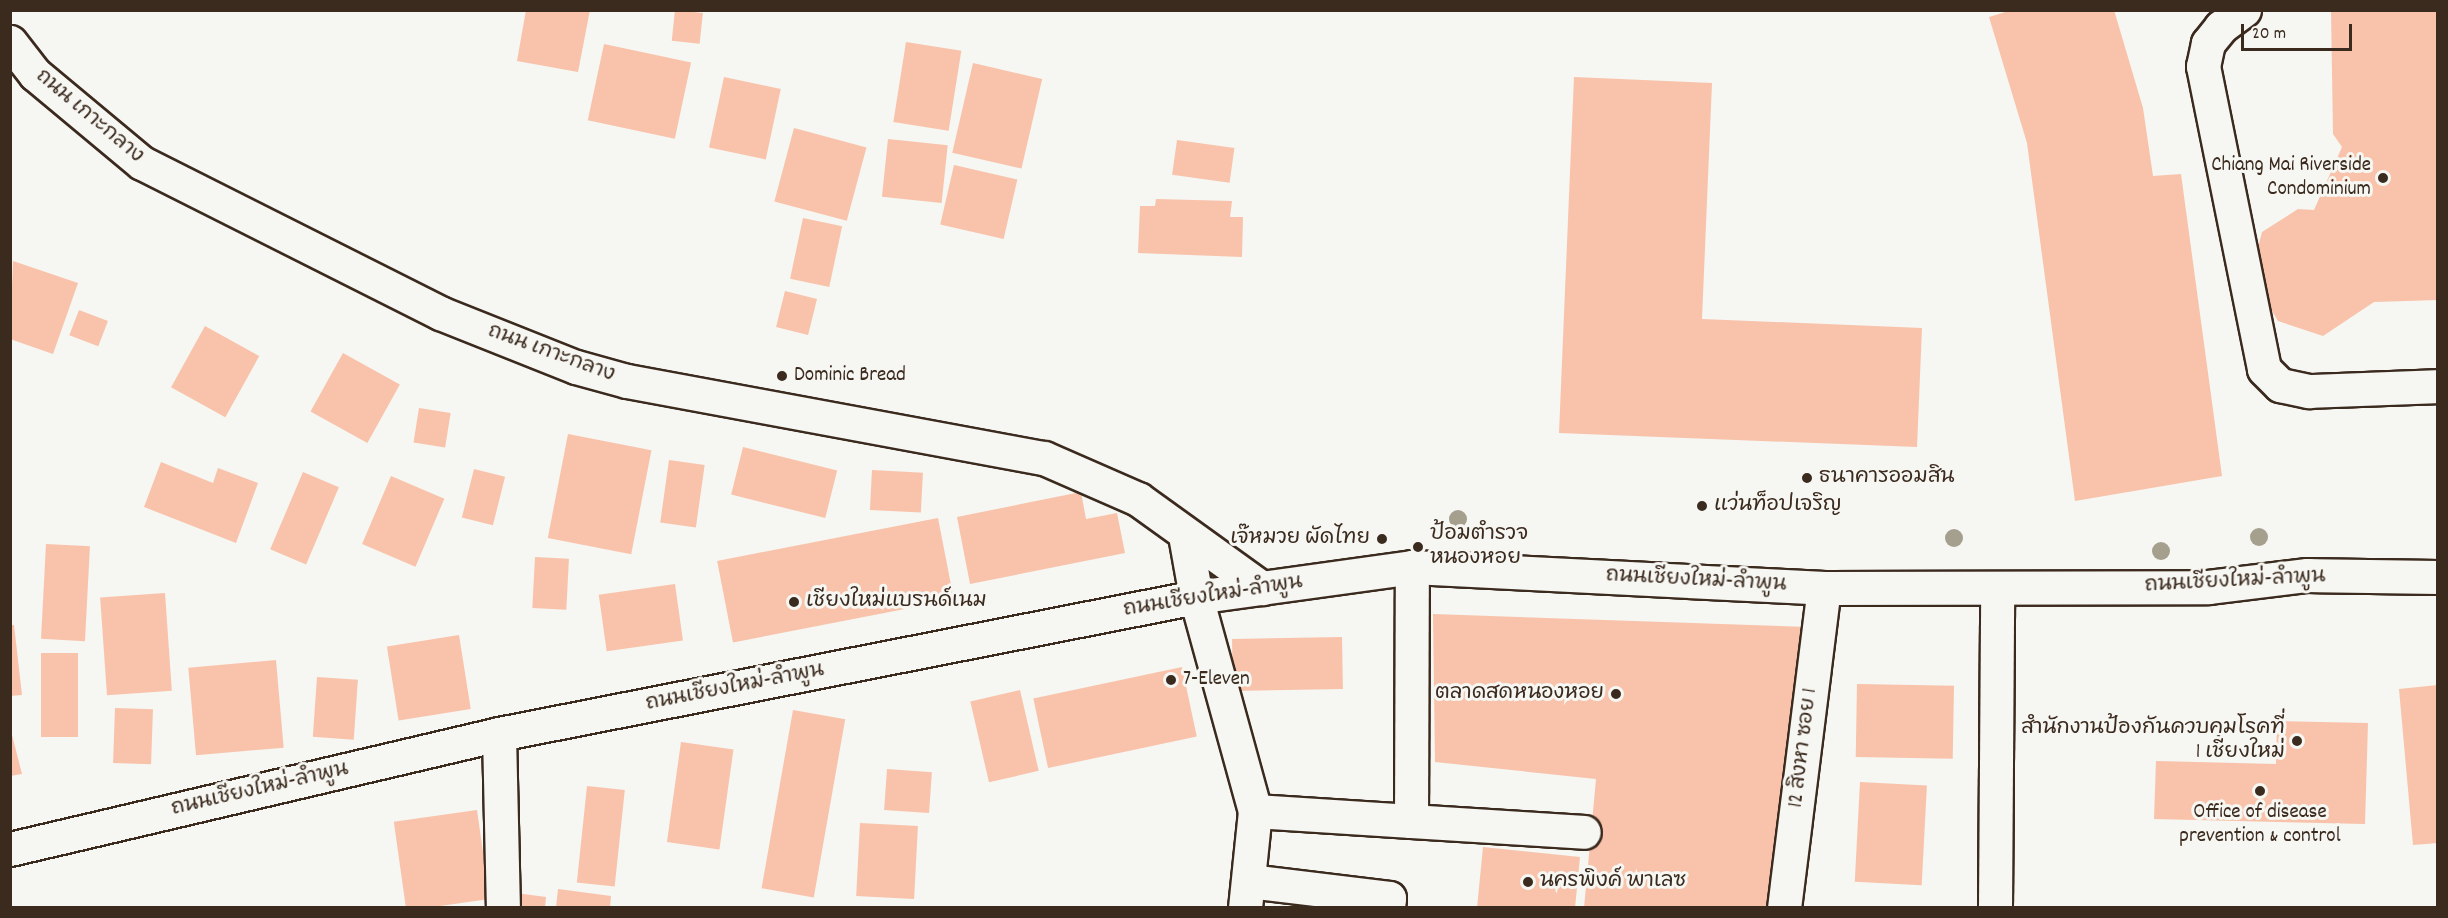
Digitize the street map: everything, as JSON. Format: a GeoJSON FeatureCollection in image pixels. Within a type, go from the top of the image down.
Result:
{"type":"FeatureCollection","features":[{"type":"Feature","properties":{"kind":"street"},"geometry":{"type":"LineString","coordinates":[[2244,10],[2221,27],[2208,43],[2203,66],[2264,369],[2280,385],[2309,391],[2438,387]]}},
{"type":"Feature","properties":{"kind":"street","name":"ถนน เกาะกลาง"},"geometry":{"type":"LineString","coordinates":[[10,42],[35,74],[142,163],[440,313],[576,367],[627,381],[1044,458],[1138,500],[1262,588]]}},
{"type":"Feature","properties":{"kind":"street"},"geometry":{"type":"LineString","coordinates":[[1185,535],[1196,597],[1255,811],[1247,894],[1389,898],[1388,908]]}},
{"type":"Feature","properties":{"kind":"street"},"geometry":{"type":"LineString","coordinates":[[1411,821],[1412,567]]}},
{"type":"Feature","properties":{"kind":"street","name":"ถนนเชียงใหม่-ลำพูน"},"geometry":{"type":"LineString","coordinates":[[10,849],[499,734],[1196,597],[1412,567],[1824,588],[2208,587],[2307,575],[2438,577]]}},
{"type":"Feature","properties":{"kind":"street","name":"12 สิงหา ซอย 1"},"geometry":{"type":"LineString","coordinates":[[1784,908],[1824,588]]}},
{"type":"Feature","properties":{"kind":"street"},"geometry":{"type":"LineString","coordinates":[[1995,908],[1997,589]]}},
{"type":"Feature","properties":{"kind":"street"},"geometry":{"type":"LineString","coordinates":[[499,734],[503,908]]}},
{"type":"Feature","properties":{"kind":"street"},"geometry":{"type":"LineString","coordinates":[[1255,811],[1584,832]]}},
{"type":"Feature","properties":{"kind":"building"},"geometry":{"type":"Polygon","coordinates":[[[526,10],[590,10],[578,72],[517,61],[526,10]]]}},
{"type":"Feature","properties":{"kind":"building"},"geometry":{"type":"Polygon","coordinates":[[[675,10],[703,13],[700,44],[672,41],[675,10]]]}},
{"type":"Feature","properties":{"kind":"building"},"geometry":{"type":"Polygon","coordinates":[[[2012,10],[2114,10],[2143,108],[2153,176],[2181,174],[2222,476],[2075,501],[2027,143],[1989,17],[2012,10]]]}},
{"type":"Feature","properties":{"kind":"building","name":"Chiang Mai Riverside Condominium"},"geometry":{"type":"Polygon","coordinates":[[[2331,10],[2438,10],[2438,300],[2374,302],[2323,336],[2278,321],[2251,275],[2262,232],[2298,209],[2314,210],[2342,147],[2333,134],[2331,10]]]}},
{"type":"Feature","properties":{"kind":"building"},"geometry":{"type":"Polygon","coordinates":[[[906,42],[961,51],[949,131],[893,122],[906,42]]]}},
{"type":"Feature","properties":{"kind":"building"},"geometry":{"type":"Polygon","coordinates":[[[604,44],[691,63],[675,139],[588,120],[604,44]]]}},
{"type":"Feature","properties":{"kind":"building"},"geometry":{"type":"Polygon","coordinates":[[[973,63],[1042,79],[1021,169],[952,153],[973,63]]]}},
{"type":"Feature","properties":{"kind":"building"},"geometry":{"type":"Polygon","coordinates":[[[724,77],[781,89],[766,159],[709,147],[724,77]]]}},
{"type":"Feature","properties":{"kind":"building"},"geometry":{"type":"Polygon","coordinates":[[[1574,77],[1712,83],[1702,319],[1922,328],[1917,447],[1559,433],[1574,77]]]}},
{"type":"Feature","properties":{"kind":"building"},"geometry":{"type":"Polygon","coordinates":[[[794,128],[866,147],[847,221],[774,201],[794,128]]]}},
{"type":"Feature","properties":{"kind":"building"},"geometry":{"type":"Polygon","coordinates":[[[888,139],[948,145],[942,203],[882,197],[888,139]]]}},
{"type":"Feature","properties":{"kind":"building"},"geometry":{"type":"Polygon","coordinates":[[[1177,140],[1234,148],[1230,183],[1172,175],[1177,140]]]}},
{"type":"Feature","properties":{"kind":"building"},"geometry":{"type":"Polygon","coordinates":[[[954,165],[1017,180],[1004,239],[940,224],[954,165]]]}},
{"type":"Feature","properties":{"kind":"building"},"geometry":{"type":"Polygon","coordinates":[[[1156,199],[1232,201],[1230,217],[1243,217],[1242,257],[1138,253],[1140,206],[1155,206],[1156,199]]]}},
{"type":"Feature","properties":{"kind":"building"},"geometry":{"type":"Polygon","coordinates":[[[803,218],[842,226],[829,287],[790,279],[803,218]]]}},
{"type":"Feature","properties":{"kind":"building"},"geometry":{"type":"Polygon","coordinates":[[[13,261],[78,283],[53,354],[10,339],[13,261]]]}},
{"type":"Feature","properties":{"kind":"building"},"geometry":{"type":"Polygon","coordinates":[[[785,291],[817,299],[808,335],[776,327],[785,291]]]}},
{"type":"Feature","properties":{"kind":"building"},"geometry":{"type":"Polygon","coordinates":[[[79,310],[108,321],[98,346],[69,335],[79,310]]]}},
{"type":"Feature","properties":{"kind":"building"},"geometry":{"type":"Polygon","coordinates":[[[205,326],[259,356],[225,417],[171,387],[205,326]]]}},
{"type":"Feature","properties":{"kind":"building"},"geometry":{"type":"Polygon","coordinates":[[[343,353],[400,385],[367,443],[311,412],[343,353]]]}},
{"type":"Feature","properties":{"kind":"building"},"geometry":{"type":"Polygon","coordinates":[[[419,408],[451,413],[445,448],[414,443],[419,408]]]}},
{"type":"Feature","properties":{"kind":"building"},"geometry":{"type":"Polygon","coordinates":[[[568,434],[651,450],[631,554],[548,538],[568,434]]]}},
{"type":"Feature","properties":{"kind":"building"},"geometry":{"type":"Polygon","coordinates":[[[743,447],[837,470],[825,518],[731,495],[743,447]]]}},
{"type":"Feature","properties":{"kind":"building"},"geometry":{"type":"Polygon","coordinates":[[[669,460],[705,465],[696,527],[660,522],[669,460]]]}},
{"type":"Feature","properties":{"kind":"building"},"geometry":{"type":"Polygon","coordinates":[[[161,462],[213,483],[218,468],[258,483],[236,543],[144,507],[161,462]]]}},
{"type":"Feature","properties":{"kind":"building"},"geometry":{"type":"Polygon","coordinates":[[[474,469],[505,477],[493,525],[462,518],[474,469]]]}},
{"type":"Feature","properties":{"kind":"building"},"geometry":{"type":"Polygon","coordinates":[[[872,470],[923,473],[921,513],[870,510],[872,470]]]}},
{"type":"Feature","properties":{"kind":"building"},"geometry":{"type":"Polygon","coordinates":[[[303,472],[339,487],[306,565],[270,549],[303,472]]]}},
{"type":"Feature","properties":{"kind":"building"},"geometry":{"type":"Polygon","coordinates":[[[391,476],[444,499],[415,567],[362,544],[391,476]]]}},
{"type":"Feature","properties":{"kind":"building"},"geometry":{"type":"Polygon","coordinates":[[[1081,492],[1086,519],[1117,513],[1125,553],[970,584],[957,517],[1081,492]]]}},
{"type":"Feature","properties":{"kind":"building"},"geometry":{"type":"Polygon","coordinates":[[[938,518],[954,599],[733,642],[717,561],[938,518]]]}},
{"type":"Feature","properties":{"kind":"building"},"geometry":{"type":"Polygon","coordinates":[[[46,544],[90,546],[85,641],[41,639],[46,544]]]}},
{"type":"Feature","properties":{"kind":"building"},"geometry":{"type":"Polygon","coordinates":[[[535,557],[569,559],[566,610],[532,608],[535,557]]]}},
{"type":"Feature","properties":{"kind":"building"},"geometry":{"type":"Polygon","coordinates":[[[675,584],[683,640],[607,651],[599,595],[675,584]]]}},
{"type":"Feature","properties":{"kind":"building"},"geometry":{"type":"Polygon","coordinates":[[[165,593],[172,691],[107,695],[100,598],[165,593]]]}},
{"type":"Feature","properties":{"kind":"building","name":"ตลาดสดหนองหอย"},"geometry":{"type":"Polygon","coordinates":[[[1433,614],[1809,627],[1768,908],[1584,908],[1596,779],[1435,762],[1433,614]]]}},
{"type":"Feature","properties":{"kind":"building"},"geometry":{"type":"Polygon","coordinates":[[[10,625],[14,625],[22,695],[10,696],[10,625]]]}},
{"type":"Feature","properties":{"kind":"building"},"geometry":{"type":"Polygon","coordinates":[[[459,635],[471,709],[399,720],[387,646],[459,635]]]}},
{"type":"Feature","properties":{"kind":"building"},"geometry":{"type":"Polygon","coordinates":[[[1342,637],[1343,689],[1233,691],[1232,639],[1342,637]]]}},
{"type":"Feature","properties":{"kind":"building"},"geometry":{"type":"Polygon","coordinates":[[[41,653],[78,653],[78,737],[41,737],[41,653]]]}},
{"type":"Feature","properties":{"kind":"building"},"geometry":{"type":"Polygon","coordinates":[[[276,660],[284,748],[196,755],[188,668],[276,660]]]}},
{"type":"Feature","properties":{"kind":"building"},"geometry":{"type":"Polygon","coordinates":[[[1182,667],[1197,736],[1048,768],[1033,699],[1182,667]]]}},
{"type":"Feature","properties":{"kind":"building"},"geometry":{"type":"Polygon","coordinates":[[[317,677],[358,680],[354,740],[313,737],[317,677]]]}},
{"type":"Feature","properties":{"kind":"building"},"geometry":{"type":"Polygon","coordinates":[[[1857,684],[1954,686],[1953,759],[1856,757],[1857,684]]]}},
{"type":"Feature","properties":{"kind":"building"},"geometry":{"type":"Polygon","coordinates":[[[2438,685],[2438,843],[2413,845],[2399,689],[2438,685]]]}},
{"type":"Feature","properties":{"kind":"building"},"geometry":{"type":"Polygon","coordinates":[[[1020,690],[1039,771],[989,782],[970,701],[1020,690]]]}},
{"type":"Feature","properties":{"kind":"building"},"geometry":{"type":"Polygon","coordinates":[[[115,708],[153,709],[151,764],[113,763],[115,708]]]}},
{"type":"Feature","properties":{"kind":"building"},"geometry":{"type":"Polygon","coordinates":[[[793,710],[845,719],[814,897],[762,888],[793,710]]]}},
{"type":"Feature","properties":{"kind":"building","name":"Office of disease prevention & control"},"geometry":{"type":"Polygon","coordinates":[[[2277,721],[2368,723],[2365,824],[2154,819],[2156,761],[2276,764],[2277,721]]]}},
{"type":"Feature","properties":{"kind":"building"},"geometry":{"type":"Polygon","coordinates":[[[10,727],[22,774],[10,776],[10,727]]]}},
{"type":"Feature","properties":{"kind":"building"},"geometry":{"type":"Polygon","coordinates":[[[681,742],[733,749],[719,849],[667,842],[681,742]]]}},
{"type":"Feature","properties":{"kind":"building"},"geometry":{"type":"Polygon","coordinates":[[[887,769],[932,772],[929,813],[884,810],[887,769]]]}},
{"type":"Feature","properties":{"kind":"building"},"geometry":{"type":"Polygon","coordinates":[[[1860,782],[1927,786],[1922,885],[1855,882],[1860,782]]]}},
{"type":"Feature","properties":{"kind":"building"},"geometry":{"type":"Polygon","coordinates":[[[587,786],[625,790],[615,886],[577,882],[587,786]]]}},
{"type":"Feature","properties":{"kind":"building"},"geometry":{"type":"Polygon","coordinates":[[[477,810],[490,899],[426,908],[406,908],[394,822],[477,810]]]}},
{"type":"Feature","properties":{"kind":"building"},"geometry":{"type":"Polygon","coordinates":[[[860,823],[918,826],[914,899],[856,896],[860,823]]]}},
{"type":"Feature","properties":{"kind":"building","name":"นครพิงค์ พาเลซ"},"geometry":{"type":"Polygon","coordinates":[[[1483,847],[1580,857],[1575,908],[1477,908],[1483,847]]]}},
{"type":"Feature","properties":{"kind":"building"},"geometry":{"type":"Polygon","coordinates":[[[558,889],[611,896],[610,908],[556,908],[558,889]]]}},
{"type":"Feature","properties":{"kind":"building"},"geometry":{"type":"Polygon","coordinates":[[[516,893],[546,897],[545,908],[514,908],[516,893]]]}},
{"type":"Feature","properties":{"kind":"place","name":"Chiang Mai Riverside Condominium"},"geometry":{"type":"Point","coordinates":[2383,178]}},
{"type":"Feature","properties":{"kind":"place","name":"Dominic Bread"},"geometry":{"type":"Point","coordinates":[782,376]}},
{"type":"Feature","properties":{"kind":"place","name":"ธนาคารออมสิน"},"geometry":{"type":"Point","coordinates":[1807,478]}},
{"type":"Feature","properties":{"kind":"place","name":"แว่นท็อปเจริญ"},"geometry":{"type":"Point","coordinates":[1702,506]}},
{"type":"Feature","properties":{"kind":"place","name":"เจ๊หมวย ผัดไทย"},"geometry":{"type":"Point","coordinates":[1382,539]}},
{"type":"Feature","properties":{"kind":"place","name":"ป้อมตำรวจ หนองหอย"},"geometry":{"type":"Point","coordinates":[1418,547]}},
{"type":"Feature","properties":{"kind":"place","name":"เชียงใหม่แบรนด์เนม"},"geometry":{"type":"Point","coordinates":[794,602]}},
{"type":"Feature","properties":{"kind":"place","name":"7-Eleven"},"geometry":{"type":"Point","coordinates":[1171,680]}},
{"type":"Feature","properties":{"kind":"place","name":"ตลาดสดหนองหอย"},"geometry":{"type":"Point","coordinates":[1616,694]}},
{"type":"Feature","properties":{"kind":"place","name":"สำนักงานป้องกันควบคุมโรคที่ 1 เชียงใหม่"},"geometry":{"type":"Point","coordinates":[2297,741]}},
{"type":"Feature","properties":{"kind":"place","name":"Office of disease prevention & control"},"geometry":{"type":"Point","coordinates":[2260,791]}},
{"type":"Feature","properties":{"kind":"place","name":"นครพิงค์ พาเลซ"},"geometry":{"type":"Point","coordinates":[1528,882]}}]}
